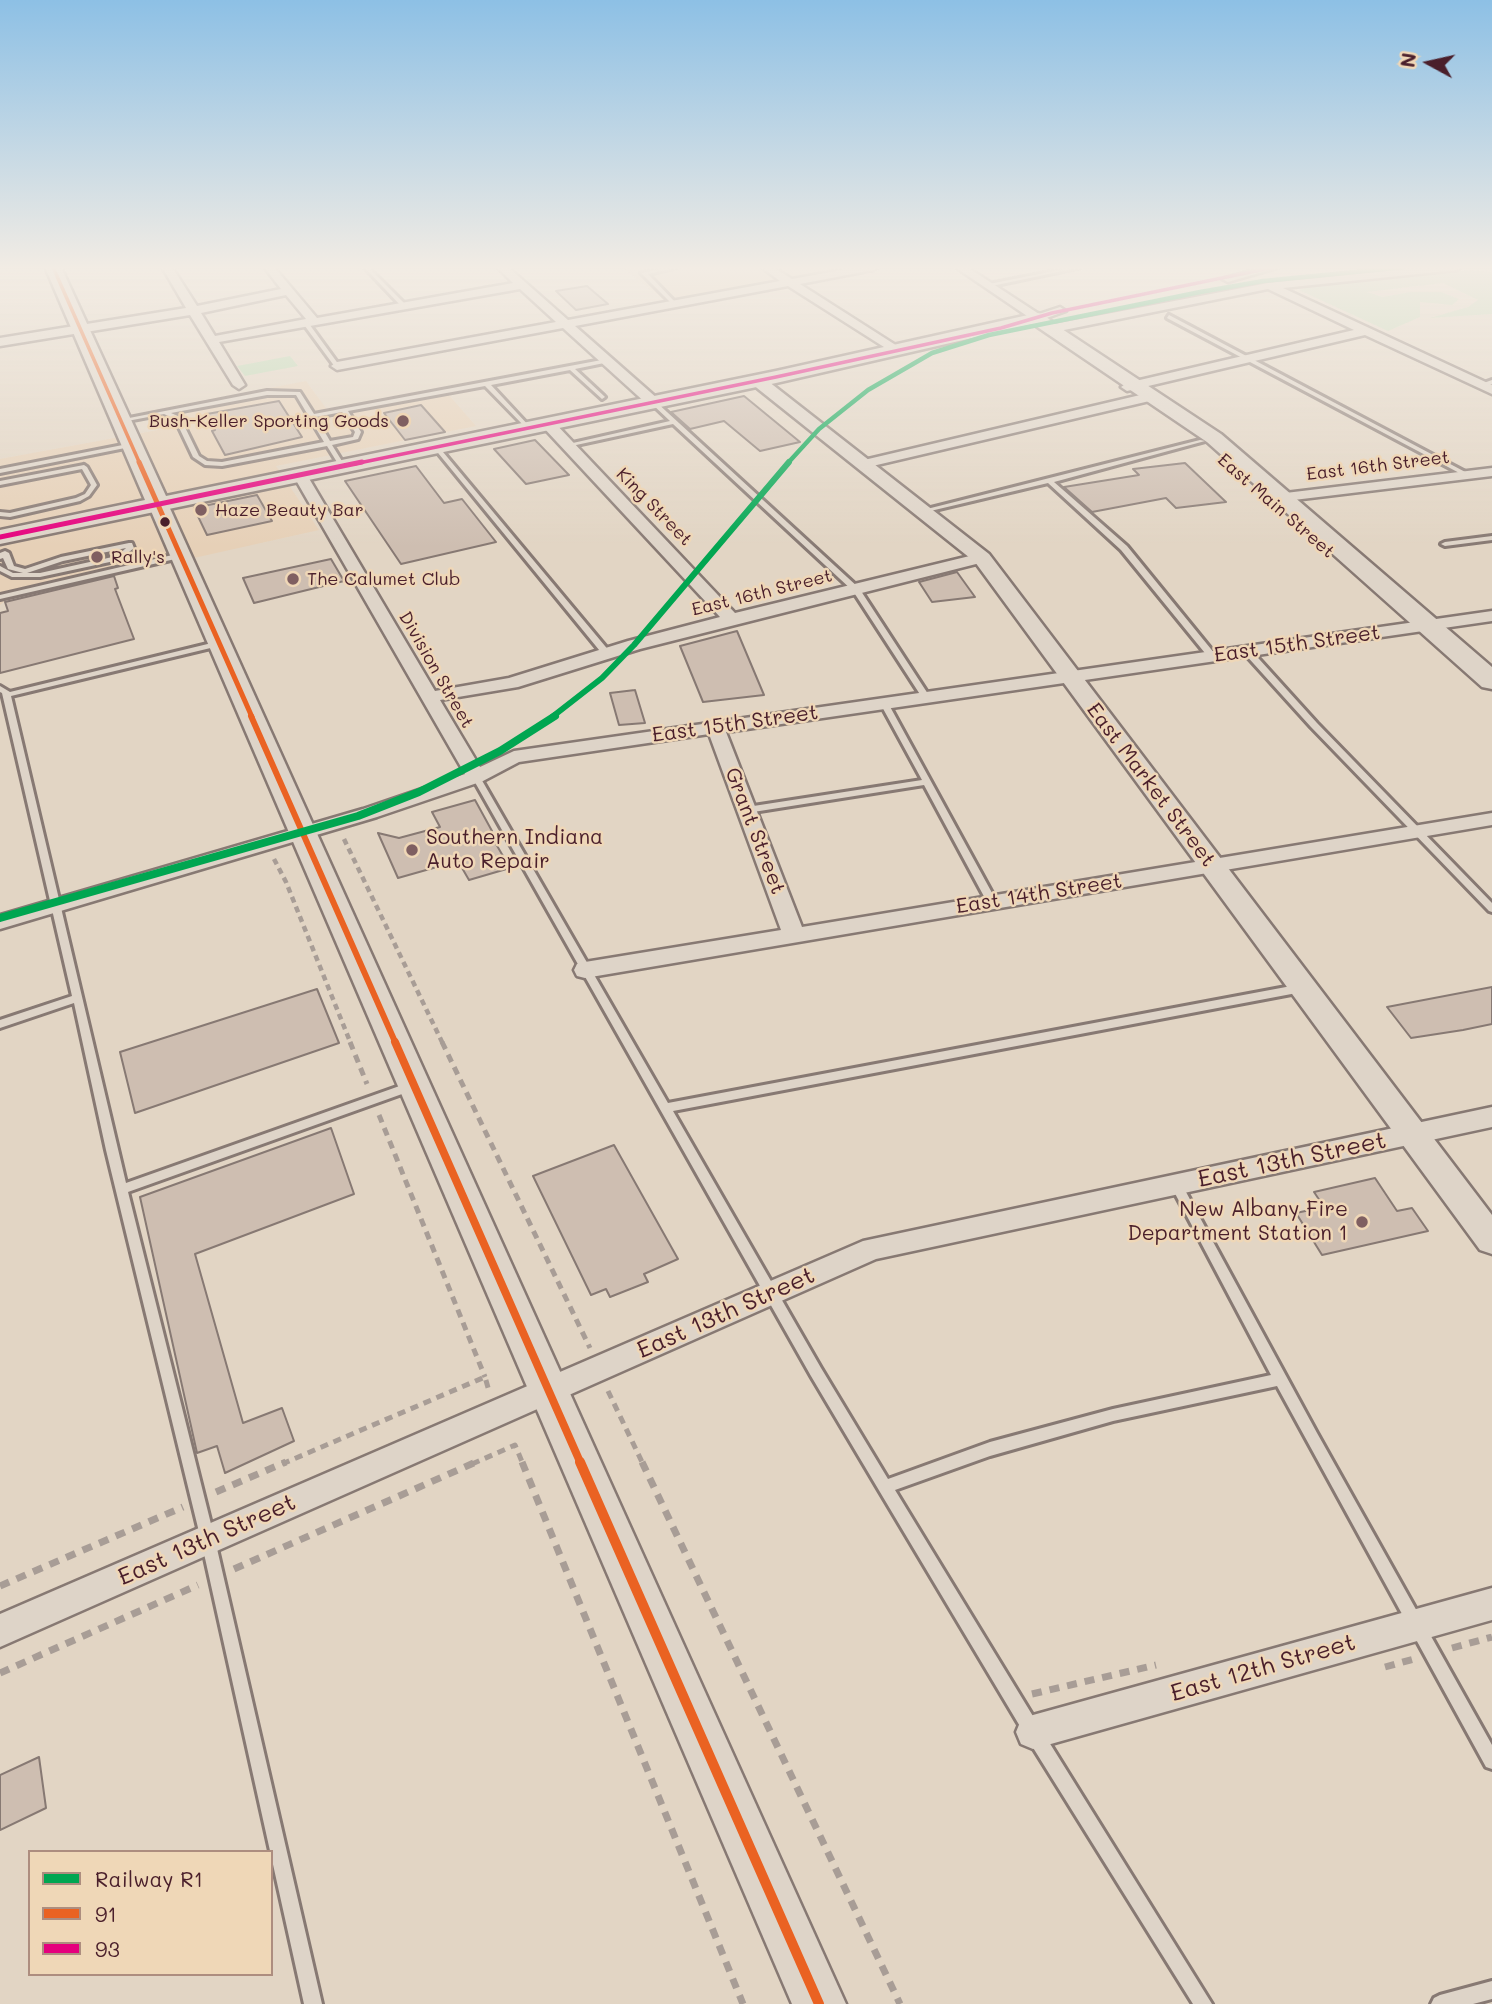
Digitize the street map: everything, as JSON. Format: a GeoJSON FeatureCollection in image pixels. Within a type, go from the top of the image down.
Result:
{"type":"FeatureCollection","features":[{"type":"Feature","properties":{"kind":"main road"},"geometry":{"type":"LineString","coordinates":[[94,361],[819,2004]]}},
{"type":"Feature","properties":{"kind":"main road"},"geometry":{"type":"LineString","coordinates":[[6,539],[158,504],[854,361]]}},
{"type":"Feature","properties":{"kind":"main road","name":"East Main Street"},"geometry":{"type":"LineString","coordinates":[[1089,361],[1214,438],[1420,626],[1492,700]]}},
{"type":"Feature","properties":{"kind":"main road","name":"East Main Street"},"geometry":{"type":"LineString","coordinates":[[1139,392],[1277,498]]}},
{"type":"Feature","properties":{"kind":"main road","name":"East Main Street"},"geometry":{"type":"LineString","coordinates":[[1420,626],[1492,681]]}},
{"type":"Feature","properties":{"kind":"street"},"geometry":{"type":"LineString","coordinates":[[223,361],[239,385]]}},
{"type":"Feature","properties":{"kind":"street"},"geometry":{"type":"LineString","coordinates":[[337,366],[367,361]]}},
{"type":"Feature","properties":{"kind":"street"},"geometry":{"type":"LineString","coordinates":[[607,361],[653,402]]}},
{"type":"Feature","properties":{"kind":"street"},"geometry":{"type":"LineString","coordinates":[[864,464],[1139,392],[1243,361]]}},
{"type":"Feature","properties":{"kind":"street"},"geometry":{"type":"LineString","coordinates":[[1433,361],[1488,385]]}},
{"type":"Feature","properties":{"kind":"street","name":"East Market Street"},"geometry":{"type":"LineString","coordinates":[[758,381],[982,558],[1492,1240]]}},
{"type":"Feature","properties":{"kind":"street","name":"King Street"},"geometry":{"type":"LineString","coordinates":[[538,426],[567,445],[731,619]]}},
{"type":"Feature","properties":{"kind":"street","name":"East 16th Street"},"geometry":{"type":"LineString","coordinates":[[1277,498],[1492,472]]}},
{"type":"Feature","properties":{"kind":"street","name":"Division Street"},"geometry":{"type":"LineString","coordinates":[[300,475],[476,777]]}},
{"type":"Feature","properties":{"kind":"street","name":"East 16th Street"},"geometry":{"type":"LineString","coordinates":[[429,697],[512,683],[731,619],[982,558]]}},
{"type":"Feature","properties":{"kind":"street","name":"East 15th Street"},"geometry":{"type":"LineString","coordinates":[[0,922],[304,834],[476,777],[514,757],[1492,616]]}},
{"type":"Feature","properties":{"kind":"street","name":"Grant Street"},"geometry":{"type":"LineString","coordinates":[[715,727],[794,935]]}},
{"type":"Feature","properties":{"kind":"street","name":"East 14th Street"},"geometry":{"type":"LineString","coordinates":[[585,970],[1492,819]]}},
{"type":"Feature","properties":{"kind":"street","name":"East 13th Street"},"geometry":{"type":"LineString","coordinates":[[0,1631],[872,1249],[1492,1117]]}},
{"type":"Feature","properties":{"kind":"street","name":"East 12th Street"},"geometry":{"type":"LineString","coordinates":[[1033,1732],[1492,1604]]}},
{"type":"Feature","properties":{"kind":"lane"},"geometry":{"type":"LineString","coordinates":[[334,361],[337,366]]}},
{"type":"Feature","properties":{"kind":"lane"},"geometry":{"type":"LineString","coordinates":[[313,416],[607,361]]}},
{"type":"Feature","properties":{"kind":"lane"},"geometry":{"type":"LineString","coordinates":[[1251,361],[1467,475]]}},
{"type":"Feature","properties":{"kind":"lane"},"geometry":{"type":"LineString","coordinates":[[571,368],[602,397]]}},
{"type":"Feature","properties":{"kind":"lane"},"geometry":{"type":"LineString","coordinates":[[487,384],[538,426]]}},
{"type":"Feature","properties":{"kind":"lane"},"geometry":{"type":"LineString","coordinates":[[122,420],[267,393],[290,392],[302,396],[342,466]]}},
{"type":"Feature","properties":{"kind":"lane"},"geometry":{"type":"LineString","coordinates":[[653,402],[856,590],[926,697]]}},
{"type":"Feature","properties":{"kind":"lane"},"geometry":{"type":"LineString","coordinates":[[163,412],[178,418],[195,457],[205,463],[234,463],[359,436],[344,410]]}},
{"type":"Feature","properties":{"kind":"lane"},"geometry":{"type":"LineString","coordinates":[[567,445],[672,422]]}},
{"type":"Feature","properties":{"kind":"lane"},"geometry":{"type":"LineString","coordinates":[[922,511],[1202,442]]}},
{"type":"Feature","properties":{"kind":"lane"},"geometry":{"type":"LineString","coordinates":[[0,471],[133,445]]}},
{"type":"Feature","properties":{"kind":"lane"},"geometry":{"type":"LineString","coordinates":[[436,447],[607,654]]}},
{"type":"Feature","properties":{"kind":"lane"},"geometry":{"type":"LineString","coordinates":[[6,539],[87,495],[94,485],[81,455]]}},
{"type":"Feature","properties":{"kind":"lane"},"geometry":{"type":"LineString","coordinates":[[0,483],[85,467]]}},
{"type":"Feature","properties":{"kind":"lane"},"geometry":{"type":"LineString","coordinates":[[1049,481],[1124,548],[1212,656]]}},
{"type":"Feature","properties":{"kind":"lane"},"geometry":{"type":"LineString","coordinates":[[0,514],[11,567],[25,571],[73,556],[130,547],[119,558],[40,575],[12,575],[0,568]]}},
{"type":"Feature","properties":{"kind":"lane"},"geometry":{"type":"LineString","coordinates":[[1446,544],[1492,538]]}},
{"type":"Feature","properties":{"kind":"lane"},"geometry":{"type":"LineString","coordinates":[[0,597],[181,555]]}},
{"type":"Feature","properties":{"kind":"lane"},"geometry":{"type":"LineString","coordinates":[[219,643],[3,692],[57,905],[122,1189],[208,1540],[313,2004]]}},
{"type":"Feature","properties":{"kind":"lane"},"geometry":{"type":"LineString","coordinates":[[1247,651],[1492,909]]}},
{"type":"Feature","properties":{"kind":"lane"},"geometry":{"type":"LineString","coordinates":[[884,703],[992,902]]}},
{"type":"Feature","properties":{"kind":"lane"},"geometry":{"type":"LineString","coordinates":[[476,777],[771,1294],[885,1487],[1033,1732],[1203,2004]]}},
{"type":"Feature","properties":{"kind":"lane"},"geometry":{"type":"LineString","coordinates":[[747,810],[928,782]]}},
{"type":"Feature","properties":{"kind":"lane"},"geometry":{"type":"LineString","coordinates":[[664,1108],[1302,988]]}},
{"type":"Feature","properties":{"kind":"lane"},"geometry":{"type":"LineString","coordinates":[[0,1024],[77,998]]}},
{"type":"Feature","properties":{"kind":"lane"},"geometry":{"type":"LineString","coordinates":[[122,1189],[414,1085]]}},
{"type":"Feature","properties":{"kind":"lane"},"geometry":{"type":"LineString","coordinates":[[1176,1184],[1492,1761]]}},
{"type":"Feature","properties":{"kind":"lane"},"geometry":{"type":"LineString","coordinates":[[885,1487],[990,1448],[1113,1415],[1281,1379]]}},
{"type":"Feature","properties":{"kind":"lane"},"geometry":{"type":"LineString","coordinates":[[1440,2004],[1492,1990]]}},
{"type":"Feature","properties":{"kind":"path"},"geometry":{"type":"LineString","coordinates":[[342,835],[583,1331]]}},
{"type":"Feature","properties":{"kind":"path"},"geometry":{"type":"LineString","coordinates":[[272,855],[286,882],[485,1377],[497,1414],[515,1445],[743,2004]]}},
{"type":"Feature","properties":{"kind":"path"},"geometry":{"type":"LineString","coordinates":[[0,1586],[485,1377]]}},
{"type":"Feature","properties":{"kind":"path"},"geometry":{"type":"LineString","coordinates":[[611,1399],[900,2004]]}},
{"type":"Feature","properties":{"kind":"path"},"geometry":{"type":"LineString","coordinates":[[0,1673],[515,1445]]}},
{"type":"Feature","properties":{"kind":"shaded area"},"geometry":{"type":"Polygon","coordinates":[[[306,381],[331,415],[447,393],[476,426],[276,466],[319,530],[6,600],[0,605],[0,459],[158,430],[149,411],[306,381]]]}},
{"type":"Feature","properties":{"kind":"green space"},"geometry":{"type":"Polygon","coordinates":[[[266,361],[294,361],[298,366],[245,376],[237,366],[266,361]]]}},
{"type":"Feature","properties":{"kind":"building"},"geometry":{"type":"Polygon","coordinates":[[[744,396],[800,442],[760,451],[724,421],[690,429],[671,412],[744,396]]]}},
{"type":"Feature","properties":{"kind":"building"},"geometry":{"type":"Polygon","coordinates":[[[279,401],[302,437],[225,455],[212,431],[215,430],[207,414],[279,401]]]}},
{"type":"Feature","properties":{"kind":"building","name":"Bush-Keller Sporting Goods"},"geometry":{"type":"Polygon","coordinates":[[[421,405],[445,432],[405,440],[384,413],[421,405]]]}},
{"type":"Feature","properties":{"kind":"building"},"geometry":{"type":"Polygon","coordinates":[[[535,440],[569,475],[526,484],[494,449],[535,440]]]}},
{"type":"Feature","properties":{"kind":"building"},"geometry":{"type":"Polygon","coordinates":[[[1185,463],[1226,502],[1176,508],[1166,498],[1092,512],[1064,487],[1139,475],[1133,469],[1185,463]]]}},
{"type":"Feature","properties":{"kind":"building"},"geometry":{"type":"Polygon","coordinates":[[[416,466],[444,503],[462,499],[496,542],[401,564],[345,481],[416,466]]]}},
{"type":"Feature","properties":{"kind":"building"},"geometry":{"type":"Polygon","coordinates":[[[257,495],[272,521],[207,535],[194,508],[257,495]]]}},
{"type":"Feature","properties":{"kind":"building","name":"The Calumet Club"},"geometry":{"type":"Polygon","coordinates":[[[331,559],[344,581],[254,603],[243,578],[331,559]]]}},
{"type":"Feature","properties":{"kind":"building"},"geometry":{"type":"Polygon","coordinates":[[[957,572],[975,597],[932,602],[919,582],[957,572]]]}},
{"type":"Feature","properties":{"kind":"building"},"geometry":{"type":"Polygon","coordinates":[[[114,576],[118,588],[115,589],[134,639],[0,673],[0,613],[8,611],[5,602],[114,576]]]}},
{"type":"Feature","properties":{"kind":"building"},"geometry":{"type":"Polygon","coordinates":[[[737,631],[764,695],[703,702],[680,646],[737,631]]]}},
{"type":"Feature","properties":{"kind":"building"},"geometry":{"type":"Polygon","coordinates":[[[635,690],[645,723],[619,725],[610,693],[635,690]]]}},
{"type":"Feature","properties":{"kind":"building"},"geometry":{"type":"Polygon","coordinates":[[[475,800],[492,831],[489,832],[510,868],[469,880],[458,861],[398,878],[378,833],[399,838],[440,827],[432,812],[475,800]]]}},
{"type":"Feature","properties":{"kind":"building"},"geometry":{"type":"Polygon","coordinates":[[[1492,987],[1492,1024],[1463,1030],[1411,1038],[1387,1007],[1492,987]]]}},
{"type":"Feature","properties":{"kind":"building"},"geometry":{"type":"Polygon","coordinates":[[[317,989],[339,1043],[135,1113],[120,1052],[317,989]]]}},
{"type":"Feature","properties":{"kind":"building"},"geometry":{"type":"Polygon","coordinates":[[[331,1128],[354,1194],[195,1254],[243,1423],[282,1408],[294,1441],[225,1473],[217,1446],[197,1453],[140,1197],[331,1128]]]}},
{"type":"Feature","properties":{"kind":"building"},"geometry":{"type":"Polygon","coordinates":[[[614,1145],[678,1259],[644,1274],[648,1282],[610,1297],[606,1289],[591,1295],[533,1176],[614,1145]]]}},
{"type":"Feature","properties":{"kind":"building","name":"New Albany Fire Department Station 1"},"geometry":{"type":"Polygon","coordinates":[[[1375,1178],[1397,1211],[1412,1208],[1428,1231],[1322,1255],[1296,1213],[1324,1207],[1314,1192],[1375,1178]]]}},
{"type":"Feature","properties":{"kind":"building"},"geometry":{"type":"Polygon","coordinates":[[[39,1757],[46,1808],[0,1830],[0,1775],[39,1757]]]}},
{"type":"Feature","properties":{"kind":"rail line","name":"R1"},"geometry":{"type":"LineString","coordinates":[[0,918],[358,816],[419,792],[500,751],[556,715],[602,678],[634,645],[756,498],[819,429],[868,390],[919,361]]}},
{"type":"Feature","properties":{"kind":"transit line","name":"91"},"geometry":{"type":"LineString","coordinates":[[94,361],[819,2004]]}},
{"type":"Feature","properties":{"kind":"transit line","name":"93"},"geometry":{"type":"LineString","coordinates":[[0,537],[852,361]]}},
{"type":"Feature","properties":{"kind":"place","name":"Bush-Keller Sporting Goods"},"geometry":{"type":"Point","coordinates":[403,421]}},
{"type":"Feature","properties":{"kind":"place","name":"Haze Beauty Bar"},"geometry":{"type":"Point","coordinates":[201,510]}},
{"type":"Feature","properties":{"kind":"place","name":"Rally's"},"geometry":{"type":"Point","coordinates":[97,557]}},
{"type":"Feature","properties":{"kind":"place","name":"The Calumet Club"},"geometry":{"type":"Point","coordinates":[293,579]}},
{"type":"Feature","properties":{"kind":"place","name":"Southern Indiana Auto Repair"},"geometry":{"type":"Point","coordinates":[412,850]}},
{"type":"Feature","properties":{"kind":"place","name":"New Albany Fire Department Station 1"},"geometry":{"type":"Point","coordinates":[1362,1222]}}]}
